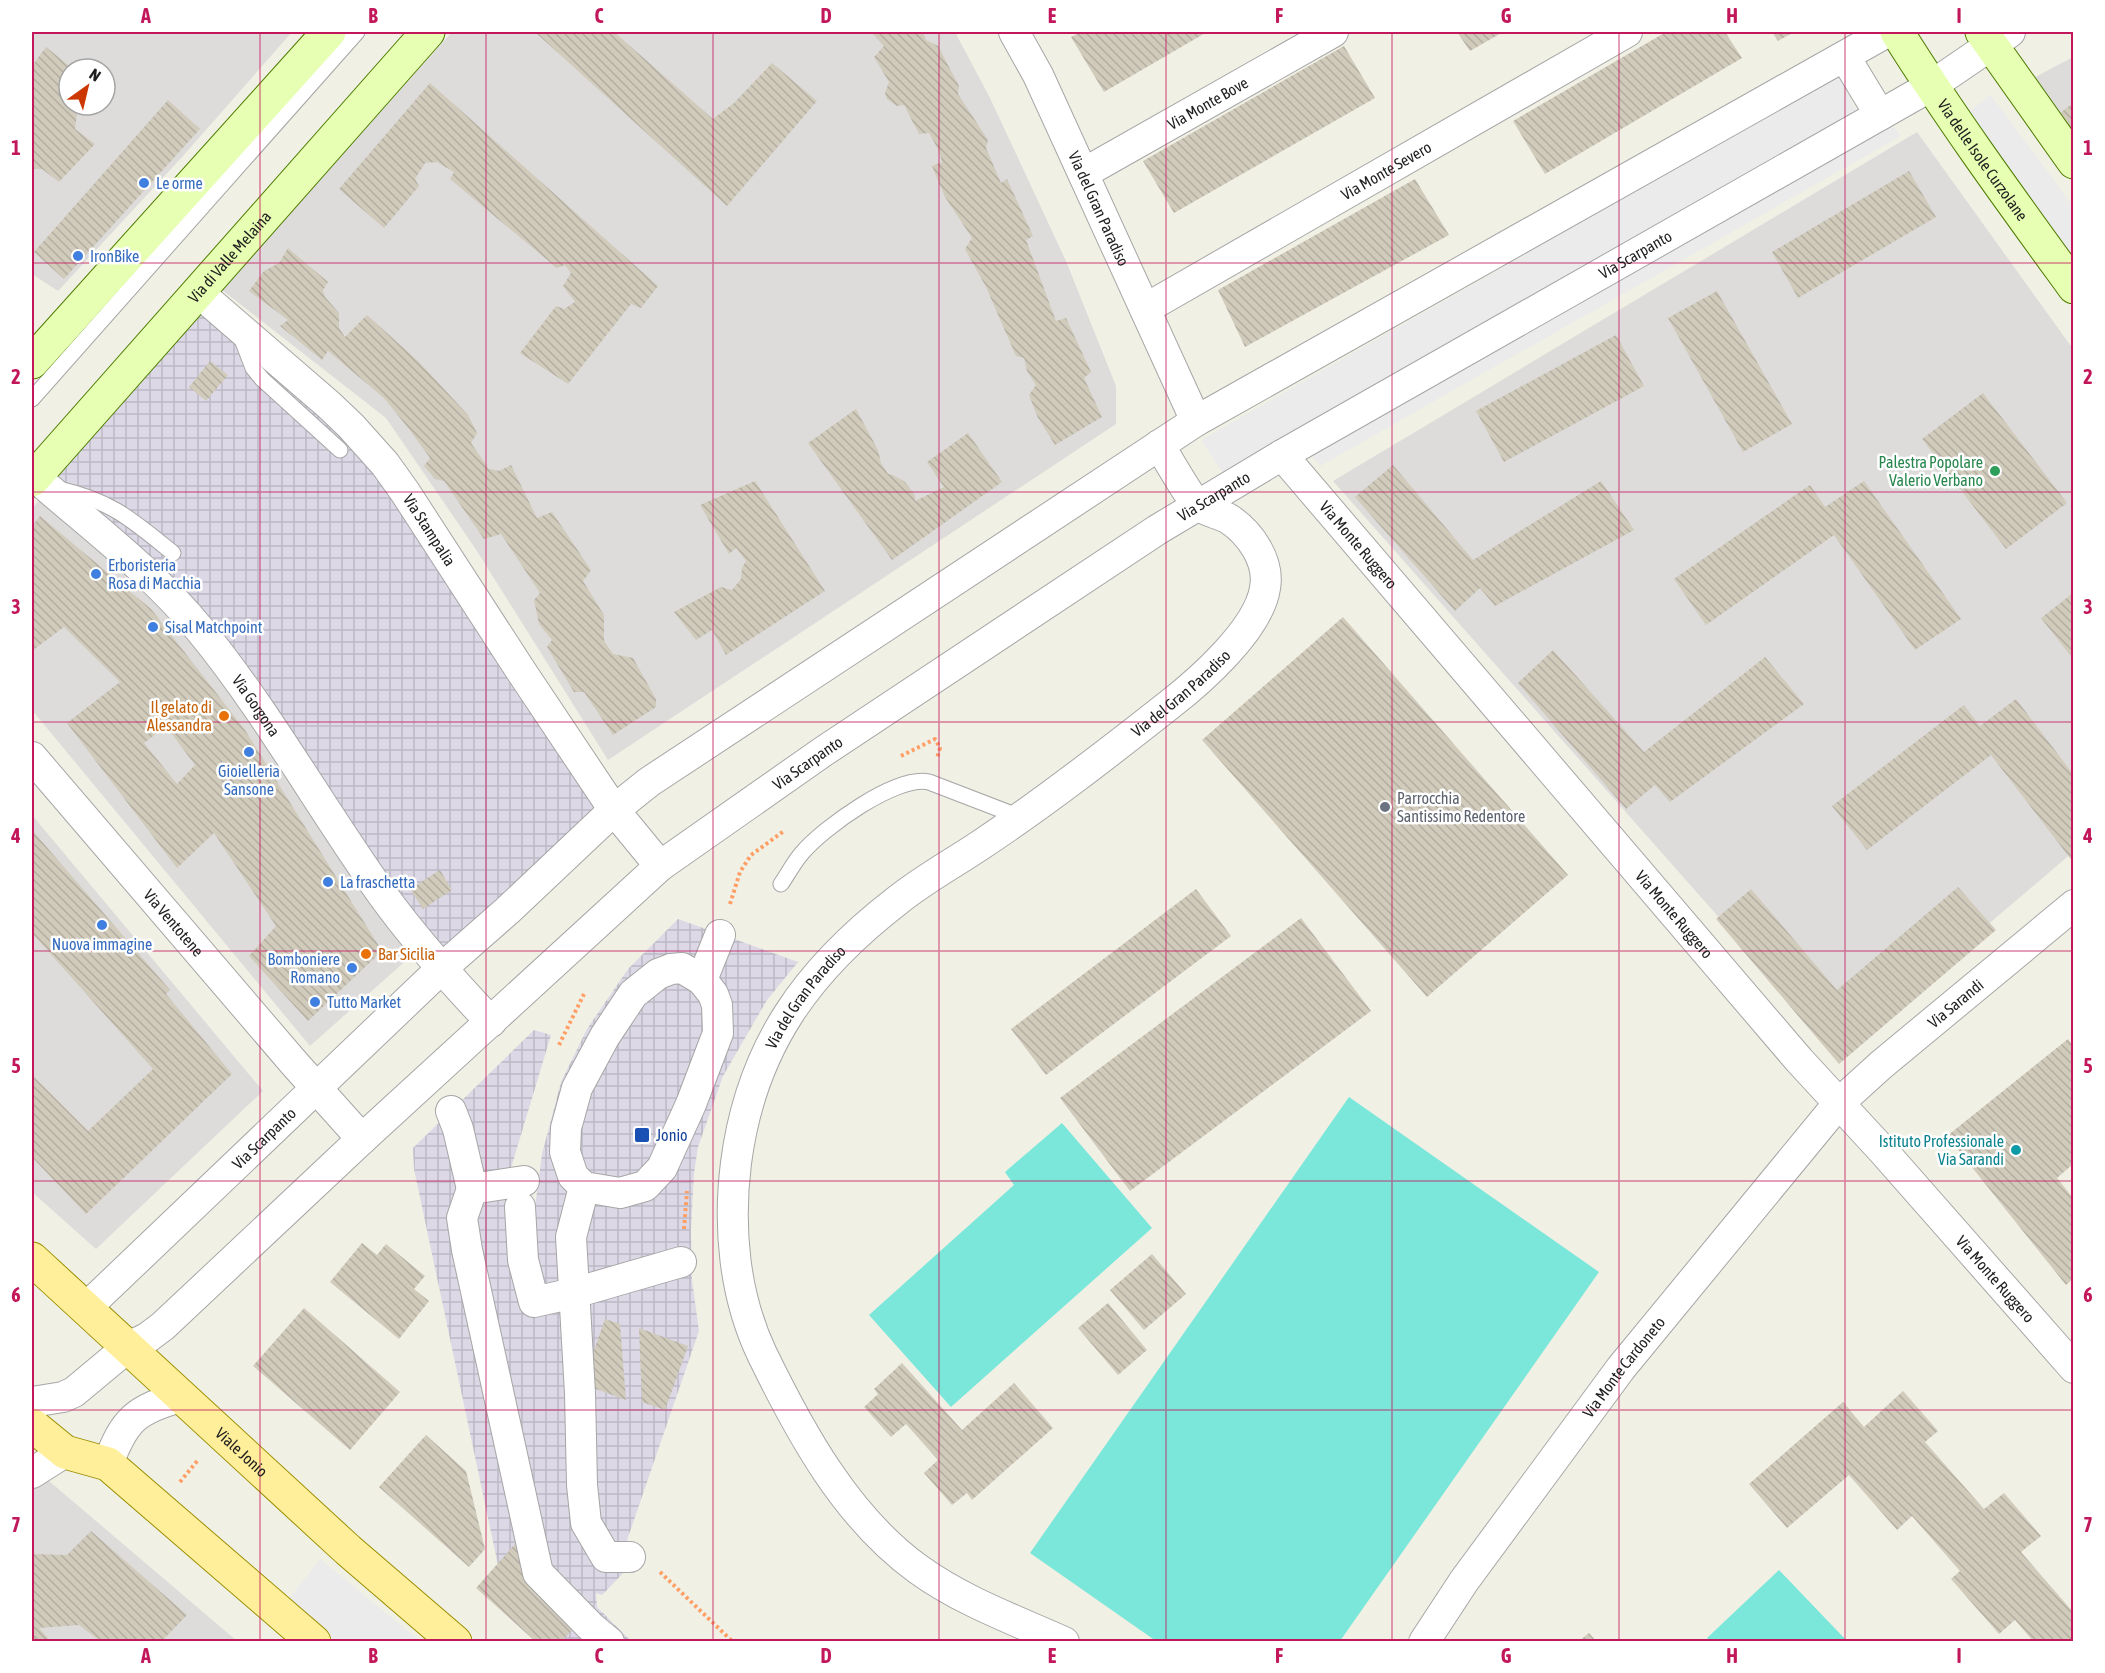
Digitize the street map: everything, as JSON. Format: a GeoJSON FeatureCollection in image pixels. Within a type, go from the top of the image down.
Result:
{"type":"FeatureCollection","features":[{"type":"Feature","properties":{"kind":"main road"},"geometry":{"type":"LineString","coordinates":[[32,362],[329,32]]}},
{"type":"Feature","properties":{"kind":"main road","name":"Via di Valle Melaina"},"geometry":{"type":"LineString","coordinates":[[37,481],[198,292],[428,32]]}},
{"type":"Feature","properties":{"kind":"main road","name":"Via delle Isole Curzolane"},"geometry":{"type":"LineString","coordinates":[[1898,32],[1978,156],[2073,287]]}},
{"type":"Feature","properties":{"kind":"main road"},"geometry":{"type":"LineString","coordinates":[[1994,36],[2073,162]]}},
{"type":"Feature","properties":{"kind":"main road","name":"Viale Jonio"},"geometry":{"type":"LineString","coordinates":[[32,1260],[348,1550],[455,1641]]}},
{"type":"Feature","properties":{"kind":"main road"},"geometry":{"type":"LineString","coordinates":[[32,1425],[65,1452],[108,1464],[314,1641]]}},
{"type":"Feature","properties":{"kind":"street","name":"Via del Gran Paradiso"},"geometry":{"type":"LineString","coordinates":[[1014,32],[1038,75],[1084,173],[1196,421]]}},
{"type":"Feature","properties":{"kind":"street","name":"Via Monte Bove"},"geometry":{"type":"LineString","coordinates":[[1084,173],[1333,32]]}},
{"type":"Feature","properties":{"kind":"street","name":"Via Monte Severo"},"geometry":{"type":"LineString","coordinates":[[1145,309],[1627,32]]}},
{"type":"Feature","properties":{"kind":"street","name":"Via Scarpanto"},"geometry":{"type":"LineString","coordinates":[[86,1308],[441,969],[507,911],[614,810],[680,759],[1196,421],[1887,32]]}},
{"type":"Feature","properties":{"kind":"street","name":"Via Scarpanto"},"geometry":{"type":"LineString","coordinates":[[32,1402],[63,1397],[74,1392],[128,1347],[147,1338],[163,1326],[362,1139],[660,866],[824,751],[1198,505],[1931,86],[1994,36]]}},
{"type":"Feature","properties":{"kind":"street"},"geometry":{"type":"LineString","coordinates":[[1845,57],[1880,115]]}},
{"type":"Feature","properties":{"kind":"street","name":"Via Stampalia"},"geometry":{"type":"LineString","coordinates":[[198,292],[329,405],[385,464],[614,810],[660,866]]}},
{"type":"Feature","properties":{"kind":"street"},"geometry":{"type":"LineString","coordinates":[[1159,445],[1198,505]]}},
{"type":"Feature","properties":{"kind":"street","name":"Via Monte Ruggero"},"geometry":{"type":"LineString","coordinates":[[1282,455],[1838,1104],[1883,1151],[2073,1368]]}},
{"type":"Feature","properties":{"kind":"street","name":"Via Gorgona"},"geometry":{"type":"LineString","coordinates":[[37,481],[139,566],[200,630],[254,703],[382,894],[441,969]]}},
{"type":"Feature","properties":{"kind":"street","name":"Via del Gran Paradiso"},"geometry":{"type":"LineString","coordinates":[[1064,1641],[983,1606],[944,1586],[918,1569],[883,1538],[841,1491],[801,1426],[756,1340],[740,1290],[733,1232],[733,1198],[737,1158],[742,1126],[768,1050],[805,988],[856,933],[901,898],[1020,817],[1176,700],[1219,660],[1248,624],[1263,597],[1266,580],[1260,555],[1238,526],[1218,513],[1198,505]]}},
{"type":"Feature","properties":{"kind":"street","name":"Via Ventotene"},"geometry":{"type":"LineString","coordinates":[[32,757],[315,1088],[362,1139]]}},
{"type":"Feature","properties":{"kind":"street","name":"Via Sarandi"},"geometry":{"type":"LineString","coordinates":[[1838,1104],[1881,1065],[2073,905]]}},
{"type":"Feature","properties":{"kind":"street"},"geometry":{"type":"LineString","coordinates":[[702,980],[720,934]]}},
{"type":"Feature","properties":{"kind":"street"},"geometry":{"type":"LineString","coordinates":[[682,968],[702,980],[717,1005],[718,1033],[691,1104],[662,1168],[645,1186],[633,1191],[620,1193],[584,1186],[573,1176],[567,1164],[566,1128],[578,1088],[605,1036],[633,994],[658,974],[670,969],[682,968]]}},
{"type":"Feature","properties":{"kind":"street"},"geometry":{"type":"LineString","coordinates":[[441,969],[490,1022]]}},
{"type":"Feature","properties":{"kind":"street","name":"Via Monte Cardoneto"},"geometry":{"type":"LineString","coordinates":[[1425,1641],[1464,1581],[1638,1347],[1838,1104]]}},
{"type":"Feature","properties":{"kind":"street"},"geometry":{"type":"LineString","coordinates":[[451,1111],[458,1129],[472,1189],[462,1218],[467,1250],[538,1573],[591,1627],[609,1641]]}},
{"type":"Feature","properties":{"kind":"street"},"geometry":{"type":"LineString","coordinates":[[584,1186],[571,1237],[580,1394],[582,1485],[586,1523],[606,1557],[630,1557]]}},
{"type":"Feature","properties":{"kind":"street"},"geometry":{"type":"LineString","coordinates":[[472,1189],[522,1194],[523,1260],[534,1302],[574,1293],[681,1262]]}},
{"type":"Feature","properties":{"kind":"street"},"geometry":{"type":"LineString","coordinates":[[108,1464],[121,1433],[135,1416],[152,1406],[181,1397]]}},
{"type":"Feature","properties":{"kind":"street"},"geometry":{"type":"LineString","coordinates":[[32,1473],[65,1452]]}},
{"type":"Feature","properties":{"kind":"lane"},"geometry":{"type":"LineString","coordinates":[[32,399],[357,32]]}},
{"type":"Feature","properties":{"kind":"lane"},"geometry":{"type":"LineString","coordinates":[[237,325],[253,368],[262,379],[340,450]]}},
{"type":"Feature","properties":{"kind":"lane"},"geometry":{"type":"LineString","coordinates":[[37,481],[92,498],[116,509],[173,553]]}},
{"type":"Feature","properties":{"kind":"lane"},"geometry":{"type":"LineString","coordinates":[[781,884],[803,852],[834,826],[869,800],[896,787],[919,780],[1020,817]]}},
{"type":"Feature","properties":{"kind":"path"},"geometry":{"type":"LineString","coordinates":[[681,1262],[687,1185]]}},
{"type":"Feature","properties":{"kind":"path"},"geometry":{"type":"LineString","coordinates":[[176,1487],[204,1452]]}},
{"type":"Feature","properties":{"kind":"path"},"geometry":{"type":"LineString","coordinates":[[630,1557],[651,1563],[734,1641]]}},
{"type":"Feature","properties":{"kind":"shaded area"},"geometry":{"type":"Polygon","coordinates":[[[32,32],[292,32],[183,156],[58,291],[32,274],[32,32]]]}},
{"type":"Feature","properties":{"kind":"shaded area"},"geometry":{"type":"Polygon","coordinates":[[[452,32],[955,32],[990,98],[1066,261],[1116,386],[1116,424],[608,760],[475,548],[386,418],[222,290],[452,32]]]}},
{"type":"Feature","properties":{"kind":"shaded area"},"geometry":{"type":"Polygon","coordinates":[[[2073,57],[2073,147],[2026,82],[2073,57]]]}},
{"type":"Feature","properties":{"kind":"shaded area"},"geometry":{"type":"Polygon","coordinates":[[[1839,75],[1860,118],[1223,473],[1201,440],[1839,75]]]}},
{"type":"Feature","properties":{"kind":"shaded area"},"geometry":{"type":"Polygon","coordinates":[[[1991,95],[2073,206],[2073,256],[1968,112],[1991,95]]]}},
{"type":"Feature","properties":{"kind":"shaded area"},"geometry":{"type":"Polygon","coordinates":[[[1892,125],[1901,136],[1320,466],[1310,453],[1892,125]]]}},
{"type":"Feature","properties":{"kind":"shaded area"},"geometry":{"type":"Polygon","coordinates":[[[1917,132],[2073,349],[2073,852],[1838,1052],[1333,481],[1917,132]]]}},
{"type":"Feature","properties":{"kind":"shaded area"},"geometry":{"type":"Polygon","coordinates":[[[198,292],[329,405],[614,810],[441,969],[254,703],[34,476],[198,292]]]}},
{"type":"Feature","properties":{"kind":"shaded area"},"geometry":{"type":"Polygon","coordinates":[[[39,500],[171,609],[289,769],[410,957],[310,1046],[32,710],[32,509],[39,500]]]}},
{"type":"Feature","properties":{"kind":"shaded area"},"geometry":{"type":"Polygon","coordinates":[[[32,815],[263,1091],[96,1249],[32,1192],[32,815]]]}},
{"type":"Feature","properties":{"kind":"shaded area"},"geometry":{"type":"Polygon","coordinates":[[[678,919],[798,962],[767,1000],[723,1076],[698,1147],[691,1229],[692,1280],[699,1331],[625,1546],[629,1567],[602,1595],[596,1593],[597,1607],[631,1641],[550,1641],[506,1603],[414,1169],[413,1148],[534,1030],[551,1035],[511,1168],[535,1207],[542,1154],[561,1082],[587,1029],[628,969],[678,919]]]}},
{"type":"Feature","properties":{"kind":"shaded area"},"geometry":{"type":"Polygon","coordinates":[[[1349,1097],[1599,1272],[1340,1641],[1156,1641],[1030,1553],[1349,1097]]]}},
{"type":"Feature","properties":{"kind":"shaded area"},"geometry":{"type":"Polygon","coordinates":[[[1062,1123],[1152,1228],[951,1407],[869,1315],[1014,1185],[1005,1172],[1062,1123]]]}},
{"type":"Feature","properties":{"kind":"shaded area"},"geometry":{"type":"Polygon","coordinates":[[[42,1475],[237,1641],[32,1642],[32,1485],[42,1475]]]}},
{"type":"Feature","properties":{"kind":"shaded area"},"geometry":{"type":"Polygon","coordinates":[[[320,1559],[420,1641],[336,1641],[287,1601],[320,1559]]]}},
{"type":"Feature","properties":{"kind":"shaded area"},"geometry":{"type":"Polygon","coordinates":[[[1779,1570],[1847,1641],[1711,1641],[1707,1638],[1779,1570]]]}},
{"type":"Feature","properties":{"kind":"building"},"geometry":{"type":"Polygon","coordinates":[[[535,32],[614,32],[713,119],[734,103],[772,63],[817,101],[727,206],[535,32]]]}},
{"type":"Feature","properties":{"kind":"building"},"geometry":{"type":"Polygon","coordinates":[[[871,32],[923,32],[926,40],[938,46],[959,86],[958,94],[988,140],[986,148],[1001,183],[1007,179],[1033,236],[1026,240],[1056,321],[1066,318],[1091,372],[1084,378],[1102,417],[1055,445],[1037,416],[1029,395],[1036,385],[1027,371],[1024,358],[1016,356],[986,287],[965,249],[972,238],[945,197],[932,166],[942,162],[939,151],[929,133],[919,134],[904,105],[897,106],[887,99],[885,93],[889,82],[874,57],[884,46],[871,32]]]}},
{"type":"Feature","properties":{"kind":"building"},"geometry":{"type":"Polygon","coordinates":[[[1081,32],[1207,32],[1104,92],[1071,37],[1081,32]]]}},
{"type":"Feature","properties":{"kind":"building"},"geometry":{"type":"Polygon","coordinates":[[[1457,32],[1503,32],[1470,51],[1457,32]]]}},
{"type":"Feature","properties":{"kind":"building"},"geometry":{"type":"Polygon","coordinates":[[[1666,32],[1725,32],[1742,58],[1545,174],[1513,121],[1666,32]]]}},
{"type":"Feature","properties":{"kind":"building"},"geometry":{"type":"Polygon","coordinates":[[[1772,32],[1794,32],[1778,41],[1772,32]]]}},
{"type":"Feature","properties":{"kind":"building"},"geometry":{"type":"Polygon","coordinates":[[[1344,46],[1375,98],[1174,213],[1143,161],[1344,46]]]}},
{"type":"Feature","properties":{"kind":"building"},"geometry":{"type":"Polygon","coordinates":[[[46,47],[58,57],[57,117],[77,117],[75,129],[95,144],[59,182],[42,169],[32,169],[32,66],[46,47]]]}},
{"type":"Feature","properties":{"kind":"building"},"geometry":{"type":"Polygon","coordinates":[[[430,83],[658,286],[641,308],[631,304],[568,384],[520,353],[556,306],[564,309],[575,302],[563,286],[571,273],[565,265],[557,268],[450,179],[454,172],[437,162],[425,163],[415,179],[419,186],[384,228],[339,189],[430,83]]]}},
{"type":"Feature","properties":{"kind":"building"},"geometry":{"type":"Polygon","coordinates":[[[168,100],[200,129],[64,279],[34,252],[168,100]]]}},
{"type":"Feature","properties":{"kind":"building"},"geometry":{"type":"Polygon","coordinates":[[[2073,103],[2073,133],[2059,114],[2073,103]]]}},
{"type":"Feature","properties":{"kind":"building"},"geometry":{"type":"Polygon","coordinates":[[[1909,171],[1936,217],[1798,298],[1772,252],[1909,171]]]}},
{"type":"Feature","properties":{"kind":"building"},"geometry":{"type":"Polygon","coordinates":[[[1415,179],[1449,235],[1245,347],[1218,290],[1415,179]]]}},
{"type":"Feature","properties":{"kind":"building"},"geometry":{"type":"Polygon","coordinates":[[[288,248],[328,282],[323,290],[325,297],[339,313],[339,328],[345,337],[367,315],[419,362],[468,415],[477,433],[471,443],[489,469],[499,471],[511,465],[537,518],[552,512],[591,570],[583,581],[604,615],[604,641],[613,654],[633,658],[656,699],[656,707],[613,735],[584,692],[574,692],[547,647],[552,640],[539,624],[534,600],[540,593],[501,534],[484,539],[444,481],[435,479],[424,466],[430,458],[384,398],[328,351],[322,360],[280,326],[288,320],[249,291],[264,271],[279,263],[288,248]]]}},
{"type":"Feature","properties":{"kind":"building"},"geometry":{"type":"Polygon","coordinates":[[[1717,291],[1792,424],[1743,452],[1668,318],[1717,291]]]}},
{"type":"Feature","properties":{"kind":"building"},"geometry":{"type":"Polygon","coordinates":[[[1616,335],[1644,386],[1504,462],[1476,411],[1616,335]]]}},
{"type":"Feature","properties":{"kind":"building"},"geometry":{"type":"Polygon","coordinates":[[[210,361],[228,375],[206,401],[189,387],[210,361]]]}},
{"type":"Feature","properties":{"kind":"building","name":"Palestra Popolare Valerio Verbano"},"geometry":{"type":"Polygon","coordinates":[[[1983,393],[2067,503],[2006,549],[1922,439],[1983,393]]]}},
{"type":"Feature","properties":{"kind":"building"},"geometry":{"type":"Polygon","coordinates":[[[856,409],[888,474],[905,482],[915,495],[915,501],[944,487],[927,462],[968,433],[1002,482],[892,560],[808,443],[856,409]]]}},
{"type":"Feature","properties":{"kind":"building"},"geometry":{"type":"Polygon","coordinates":[[[1393,465],[1473,560],[1601,481],[1634,530],[1495,606],[1480,588],[1455,611],[1355,497],[1393,465]]]}},
{"type":"Feature","properties":{"kind":"building"},"geometry":{"type":"Polygon","coordinates":[[[755,481],[825,591],[726,655],[712,630],[696,640],[674,612],[721,587],[732,590],[741,579],[742,568],[746,561],[736,548],[729,554],[700,505],[755,481]]]}},
{"type":"Feature","properties":{"kind":"building"},"geometry":{"type":"Polygon","coordinates":[[[1864,481],[1961,619],[1915,650],[1834,535],[1706,625],[1674,579],[1810,485],[1825,507],[1864,481]]]}},
{"type":"Feature","properties":{"kind":"building"},"geometry":{"type":"Polygon","coordinates":[[[40,516],[151,609],[245,730],[382,951],[308,1021],[249,956],[276,926],[214,833],[177,868],[67,723],[120,682],[64,627],[32,651],[32,526],[40,516]],[[166,726],[144,743],[177,784],[195,765],[166,726]]]}},
{"type":"Feature","properties":{"kind":"building"},"geometry":{"type":"Polygon","coordinates":[[[2073,593],[2073,659],[2041,618],[2073,593]]]}},
{"type":"Feature","properties":{"kind":"building","name":"Parrocchia Santissimo Redentore"},"geometry":{"type":"Polygon","coordinates":[[[1343,617],[1568,875],[1427,997],[1202,740],[1343,617]]]}},
{"type":"Feature","properties":{"kind":"building"},"geometry":{"type":"Polygon","coordinates":[[[1553,650],[1644,752],[1765,657],[1804,704],[1670,802],[1655,785],[1626,809],[1518,683],[1553,650]]]}},
{"type":"Feature","properties":{"kind":"building"},"geometry":{"type":"Polygon","coordinates":[[[2016,699],[2073,774],[2073,862],[1991,755],[1867,850],[1832,806],[1964,705],[1980,726],[2016,699]]]}},
{"type":"Feature","properties":{"kind":"building"},"geometry":{"type":"Polygon","coordinates":[[[32,830],[170,990],[166,994],[232,1074],[86,1214],[32,1157],[32,1075],[88,1131],[153,1069],[32,933],[32,830]]]}},
{"type":"Feature","properties":{"kind":"building"},"geometry":{"type":"Polygon","coordinates":[[[440,870],[452,890],[423,909],[410,889],[440,870]]]}},
{"type":"Feature","properties":{"kind":"building"},"geometry":{"type":"Polygon","coordinates":[[[1958,887],[1996,930],[1839,1064],[1716,919],[1751,889],[1837,990],[1958,887]]]}},
{"type":"Feature","properties":{"kind":"building"},"geometry":{"type":"Polygon","coordinates":[[[1196,889],[1231,936],[1046,1075],[1011,1029],[1196,889]]]}},
{"type":"Feature","properties":{"kind":"building"},"geometry":{"type":"Polygon","coordinates":[[[1301,918],[1371,1011],[1130,1191],[1060,1098],[1301,918]]]}},
{"type":"Feature","properties":{"kind":"building","name":"Istituto Professionale Via Sarandi"},"geometry":{"type":"Polygon","coordinates":[[[2068,1039],[2073,1046],[2073,1164],[2057,1178],[2073,1198],[2073,1279],[2066,1285],[1947,1136],[2068,1039]]]}},
{"type":"Feature","properties":{"kind":"building"},"geometry":{"type":"Polygon","coordinates":[[[362,1243],[377,1255],[386,1244],[425,1276],[414,1289],[429,1301],[399,1339],[330,1282],[362,1243]]]}},
{"type":"Feature","properties":{"kind":"building"},"geometry":{"type":"Polygon","coordinates":[[[1152,1254],[1186,1294],[1144,1330],[1110,1290],[1152,1254]]]}},
{"type":"Feature","properties":{"kind":"building"},"geometry":{"type":"Polygon","coordinates":[[[1108,1303],[1147,1350],[1118,1375],[1078,1328],[1108,1303]]]}},
{"type":"Feature","properties":{"kind":"building"},"geometry":{"type":"Polygon","coordinates":[[[304,1308],[400,1392],[350,1450],[253,1366],[304,1308]]]}},
{"type":"Feature","properties":{"kind":"building"},"geometry":{"type":"Polygon","coordinates":[[[605,1319],[620,1324],[626,1400],[582,1384],[605,1319]]]}},
{"type":"Feature","properties":{"kind":"building"},"geometry":{"type":"Polygon","coordinates":[[[639,1328],[688,1346],[665,1410],[642,1402],[639,1328]]]}},
{"type":"Feature","properties":{"kind":"building"},"geometry":{"type":"Polygon","coordinates":[[[902,1363],[962,1430],[1014,1383],[1053,1428],[972,1500],[967,1493],[952,1505],[924,1473],[938,1460],[906,1424],[891,1437],[864,1407],[878,1394],[874,1389],[902,1363]]]}},
{"type":"Feature","properties":{"kind":"building"},"geometry":{"type":"Polygon","coordinates":[[[1903,1391],[1938,1431],[1925,1442],[1984,1509],[2004,1493],[2041,1536],[2021,1552],[2073,1612],[2073,1641],[2033,1641],[2015,1620],[1999,1634],[1951,1579],[1960,1571],[1912,1516],[1897,1530],[1849,1475],[1787,1528],[1749,1484],[1843,1402],[1864,1427],[1903,1391]]]}},
{"type":"Feature","properties":{"kind":"building"},"geometry":{"type":"Polygon","coordinates":[[[426,1435],[466,1471],[485,1549],[469,1567],[379,1487],[426,1435]]]}},
{"type":"Feature","properties":{"kind":"building"},"geometry":{"type":"Polygon","coordinates":[[[91,1531],[187,1615],[162,1641],[100,1641],[79,1625],[39,1628],[48,1638],[46,1641],[32,1641],[32,1552],[67,1555],[91,1531]]]}},
{"type":"Feature","properties":{"kind":"building"},"geometry":{"type":"Polygon","coordinates":[[[516,1543],[535,1593],[574,1628],[562,1641],[535,1641],[476,1588],[516,1543]]]}},
{"type":"Feature","properties":{"kind":"building"},"geometry":{"type":"Polygon","coordinates":[[[1589,1633],[1596,1641],[1579,1641],[1589,1633]]]}},
{"type":"Feature","properties":{"kind":"place","name":"Le orme"},"geometry":{"type":"Point","coordinates":[144,183]}},
{"type":"Feature","properties":{"kind":"place","name":"IronBike"},"geometry":{"type":"Point","coordinates":[78,256]}},
{"type":"Feature","properties":{"kind":"place","name":"Palestra Popolare Valerio Verbano"},"geometry":{"type":"Point","coordinates":[1995,471]}},
{"type":"Feature","properties":{"kind":"place","name":"Erboristeria Rosa di Macchia"},"geometry":{"type":"Point","coordinates":[96,574]}},
{"type":"Feature","properties":{"kind":"place","name":"Sisal Matchpoint"},"geometry":{"type":"Point","coordinates":[153,627]}},
{"type":"Feature","properties":{"kind":"place","name":"Il gelato di Alessandra"},"geometry":{"type":"Point","coordinates":[224,716]}},
{"type":"Feature","properties":{"kind":"place","name":"Gioielleria Sansone"},"geometry":{"type":"Point","coordinates":[249,752]}},
{"type":"Feature","properties":{"kind":"place","name":"Parrocchia Santissimo Redentore"},"geometry":{"type":"Point","coordinates":[1385,807]}},
{"type":"Feature","properties":{"kind":"place","name":"La fraschetta"},"geometry":{"type":"Point","coordinates":[328,882]}},
{"type":"Feature","properties":{"kind":"place","name":"Nuova immagine"},"geometry":{"type":"Point","coordinates":[102,925]}},
{"type":"Feature","properties":{"kind":"place","name":"Bar Sicilia"},"geometry":{"type":"Point","coordinates":[366,954]}},
{"type":"Feature","properties":{"kind":"place","name":"Bomboniere Romano"},"geometry":{"type":"Point","coordinates":[352,968]}},
{"type":"Feature","properties":{"kind":"place","name":"Tutto Market"},"geometry":{"type":"Point","coordinates":[315,1002]}},
{"type":"Feature","properties":{"kind":"place","name":"Jonio"},"geometry":{"type":"Point","coordinates":[642,1135]}},
{"type":"Feature","properties":{"kind":"place","name":"Istituto Professionale Via Sarandi"},"geometry":{"type":"Point","coordinates":[2016,1150]}}]}
